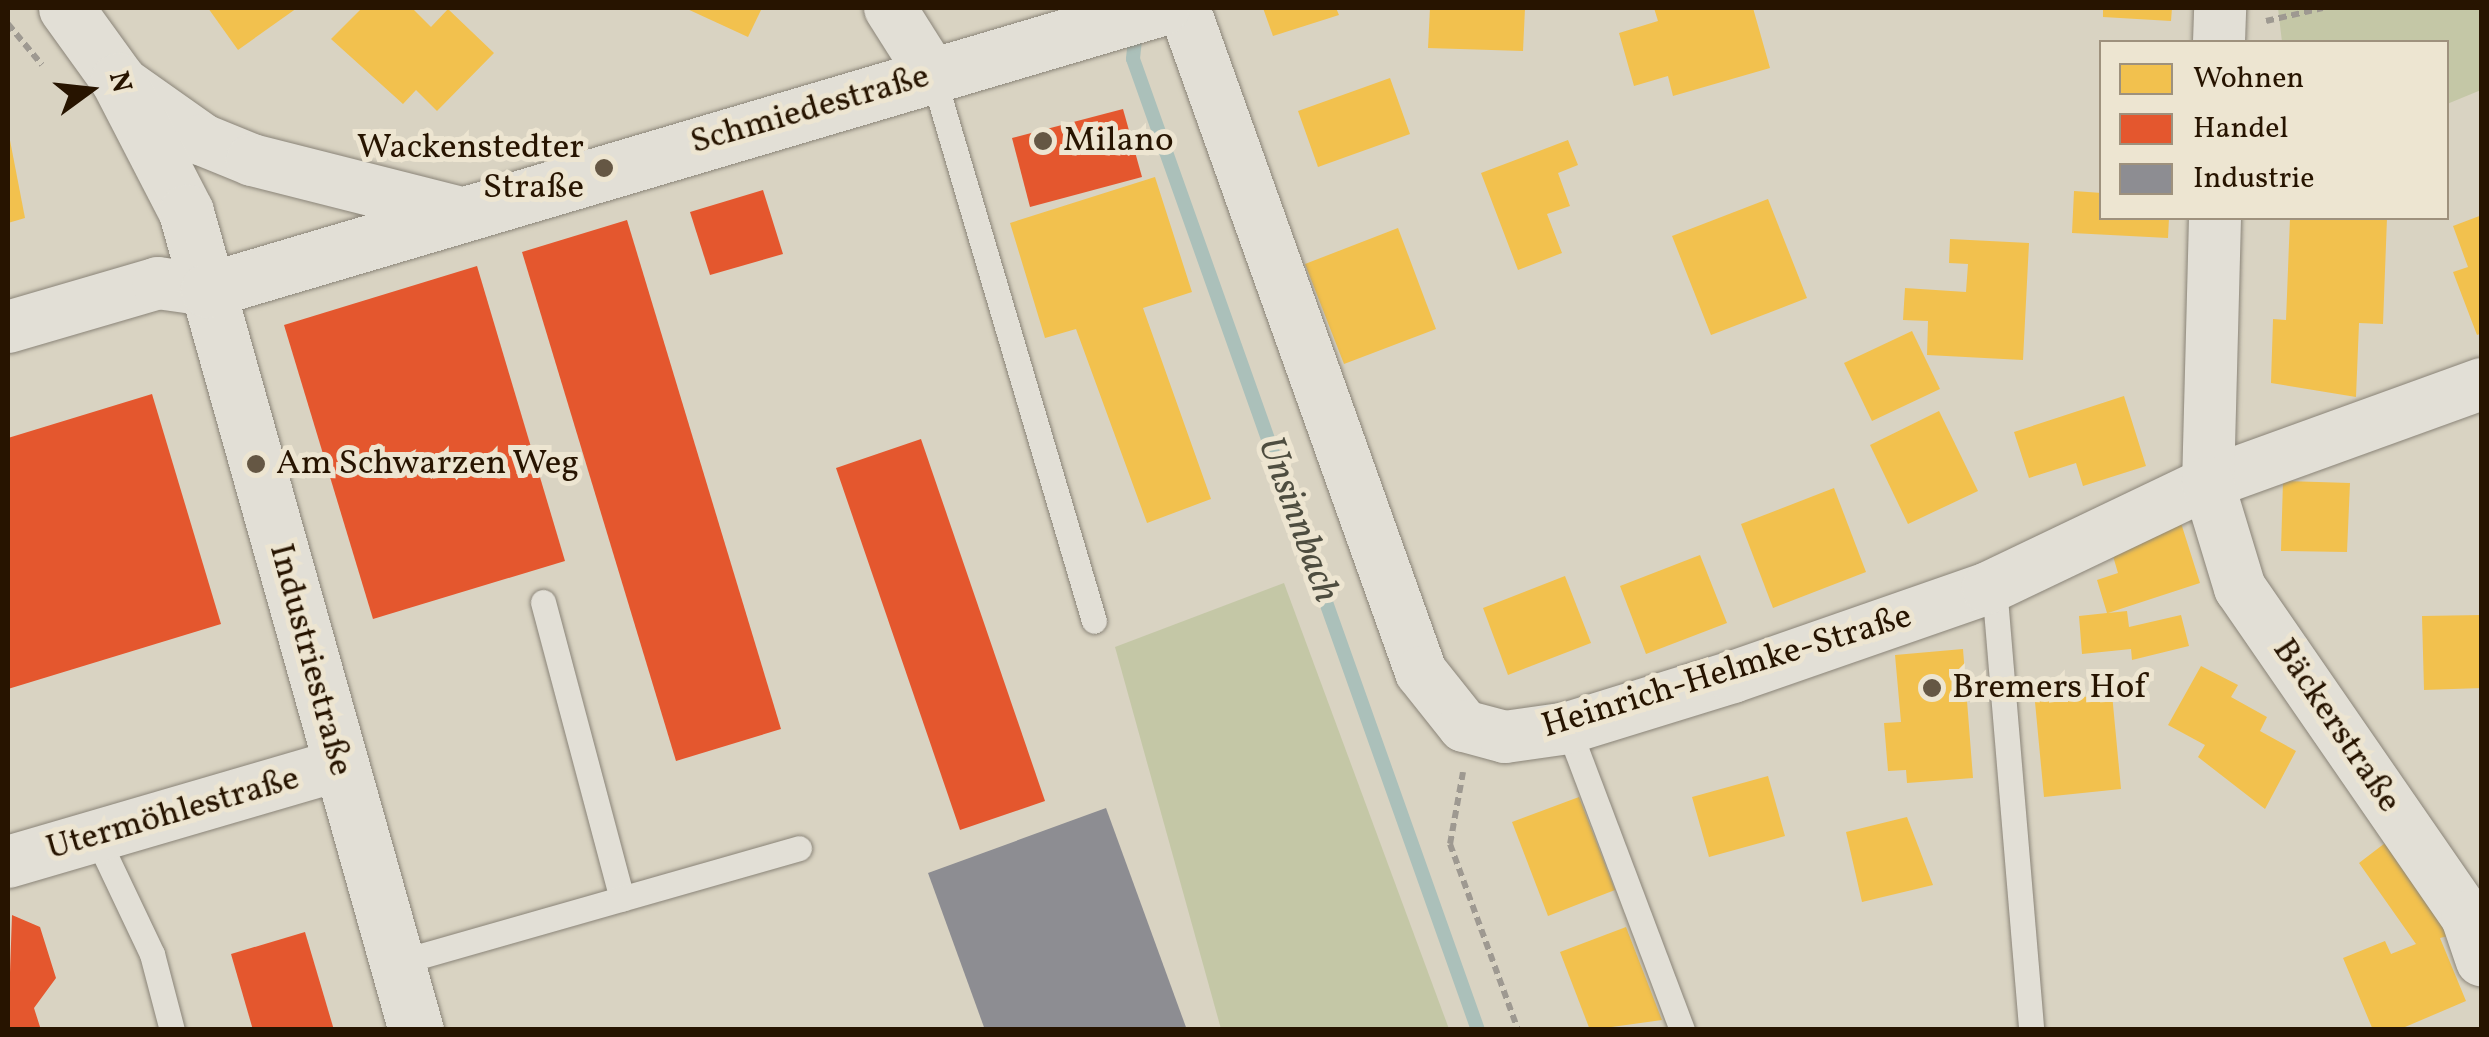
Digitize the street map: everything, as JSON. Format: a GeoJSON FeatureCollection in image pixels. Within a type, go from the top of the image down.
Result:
{"type":"FeatureCollection","features":[{"type":"Feature","properties":{"kind":"street"},"geometry":{"type":"LineString","coordinates":[[8,328],[158,283],[208,290],[186,212],[118,80],[66,8]]}},
{"type":"Feature","properties":{"kind":"street"},"geometry":{"type":"LineString","coordinates":[[890,8],[933,76]]}},
{"type":"Feature","properties":{"kind":"street"},"geometry":{"type":"LineString","coordinates":[[1184,8],[1420,672],[1464,726]]}},
{"type":"Feature","properties":{"kind":"street"},"geometry":{"type":"LineString","coordinates":[[2219,40],[2220,8]]}},
{"type":"Feature","properties":{"kind":"street","name":"Schmiedestraße"},"geometry":{"type":"LineString","coordinates":[[208,290],[458,212],[1141,14]]}},
{"type":"Feature","properties":{"kind":"street"},"geometry":{"type":"LineString","coordinates":[[118,80],[203,140],[252,160],[458,212]]}},
{"type":"Feature","properties":{"kind":"street","name":"Bäckerstraße"},"geometry":{"type":"LineString","coordinates":[[2215,220],[2208,483],[2240,588],[2466,917],[2482,962]]}},
{"type":"Feature","properties":{"kind":"street","name":"Industriestraße"},"geometry":{"type":"LineString","coordinates":[[208,290],[416,1030]]}},
{"type":"Feature","properties":{"kind":"street","name":"Heinrich-Helmke-Straße"},"geometry":{"type":"LineString","coordinates":[[1464,726],[1506,736],[1568,728],[1994,586],[2208,483],[2482,384]]}},
{"type":"Feature","properties":{"kind":"street","name":"Utermöhlestraße"},"geometry":{"type":"LineString","coordinates":[[8,862],[339,764]]}},
{"type":"Feature","properties":{"kind":"lane"},"geometry":{"type":"LineString","coordinates":[[933,76],[1094,620]]}},
{"type":"Feature","properties":{"kind":"lane"},"geometry":{"type":"LineString","coordinates":[[1994,586],[2031,1030]]}},
{"type":"Feature","properties":{"kind":"lane"},"geometry":{"type":"LineString","coordinates":[[543,602],[622,899]]}},
{"type":"Feature","properties":{"kind":"lane"},"geometry":{"type":"LineString","coordinates":[[1568,728],[1682,1030]]}},
{"type":"Feature","properties":{"kind":"lane"},"geometry":{"type":"LineString","coordinates":[[96,836],[152,954],[172,1030]]}},
{"type":"Feature","properties":{"kind":"lane"},"geometry":{"type":"LineString","coordinates":[[396,963],[798,848]]}},
{"type":"Feature","properties":{"kind":"path"},"geometry":{"type":"LineString","coordinates":[[2286,8],[2288,17],[2323,8]]}},
{"type":"Feature","properties":{"kind":"path"},"geometry":{"type":"LineString","coordinates":[[1464,726],[1450,844],[1518,1030]]}},
{"type":"Feature","properties":{"kind":"green space"},"geometry":{"type":"Polygon","coordinates":[[[2278,8],[2481,8],[2481,90],[2449,103],[2449,40],[2282,40],[2278,8]]]}},
{"type":"Feature","properties":{"kind":"green space"},"geometry":{"type":"Polygon","coordinates":[[[1284,583],[1449,1029],[1221,1029],[1115,647],[1284,583]]]}},
{"type":"Feature","properties":{"kind":"building: Wohnen"},"geometry":{"type":"Polygon","coordinates":[[[208,8],[297,8],[238,50],[208,8]]]}},
{"type":"Feature","properties":{"kind":"building: Wohnen"},"geometry":{"type":"Polygon","coordinates":[[[362,8],[412,8],[431,27],[448,9],[494,53],[437,111],[416,90],[403,104],[331,39],[362,8]]]}},
{"type":"Feature","properties":{"kind":"building: Wohnen"},"geometry":{"type":"Polygon","coordinates":[[[685,8],[762,8],[748,37],[685,8]]]}},
{"type":"Feature","properties":{"kind":"building: Wohnen"},"geometry":{"type":"Polygon","coordinates":[[[1263,8],[1336,8],[1339,15],[1273,36],[1263,8]]]}},
{"type":"Feature","properties":{"kind":"building: Wohnen"},"geometry":{"type":"Polygon","coordinates":[[[1430,8],[1525,8],[1523,51],[1428,48],[1430,8]]]}},
{"type":"Feature","properties":{"kind":"building: Wohnen"},"geometry":{"type":"Polygon","coordinates":[[[1654,8],[1753,8],[1770,68],[1673,96],[1668,76],[1634,86],[1619,33],[1658,21],[1654,8]]]}},
{"type":"Feature","properties":{"kind":"building: Wohnen"},"geometry":{"type":"Polygon","coordinates":[[[2103,8],[2172,8],[2171,21],[2103,17],[2103,8]]]}},
{"type":"Feature","properties":{"kind":"building: Wohnen"},"geometry":{"type":"Polygon","coordinates":[[[1390,78],[1410,134],[1318,167],[1298,111],[1390,78]]]}},
{"type":"Feature","properties":{"kind":"building: Wohnen"},"geometry":{"type":"Polygon","coordinates":[[[8,130],[25,218],[8,223],[8,130]]]}},
{"type":"Feature","properties":{"kind":"building: Wohnen"},"geometry":{"type":"Polygon","coordinates":[[[1568,140],[1578,165],[1558,173],[1570,206],[1547,214],[1562,253],[1518,270],[1481,173],[1568,140]]]}},
{"type":"Feature","properties":{"kind":"building: Wohnen"},"geometry":{"type":"Polygon","coordinates":[[[1155,177],[1192,292],[1143,308],[1211,499],[1147,523],[1076,329],[1045,338],[1010,223],[1155,177]]]}},
{"type":"Feature","properties":{"kind":"building: Wohnen"},"geometry":{"type":"Polygon","coordinates":[[[2074,191],[2099,193],[2099,220],[2169,220],[2168,238],[2072,233],[2074,191]]]}},
{"type":"Feature","properties":{"kind":"building: Wohnen"},"geometry":{"type":"Polygon","coordinates":[[[1768,199],[1807,298],[1711,335],[1672,236],[1768,199]]]}},
{"type":"Feature","properties":{"kind":"building: Wohnen"},"geometry":{"type":"Polygon","coordinates":[[[2482,215],[2482,333],[2477,335],[2453,272],[2468,267],[2453,226],[2482,215]]]}},
{"type":"Feature","properties":{"kind":"building: Wohnen"},"geometry":{"type":"Polygon","coordinates":[[[2290,220],[2387,220],[2383,324],[2359,323],[2356,397],[2271,383],[2273,319],[2286,320],[2290,220]]]}},
{"type":"Feature","properties":{"kind":"building: Wohnen"},"geometry":{"type":"Polygon","coordinates":[[[1398,228],[1436,329],[1344,364],[1305,264],[1398,228]]]}},
{"type":"Feature","properties":{"kind":"building: Wohnen"},"geometry":{"type":"Polygon","coordinates":[[[1950,239],[2029,243],[2023,360],[1927,355],[1928,321],[1903,320],[1905,288],[1966,292],[1968,264],[1949,263],[1950,239]]]}},
{"type":"Feature","properties":{"kind":"building: Wohnen"},"geometry":{"type":"Polygon","coordinates":[[[1912,331],[1940,389],[1872,421],[1844,363],[1912,331]]]}},
{"type":"Feature","properties":{"kind":"building: Wohnen"},"geometry":{"type":"Polygon","coordinates":[[[2124,396],[2146,466],[2083,486],[2076,463],[2029,478],[2014,432],[2124,396]]]}},
{"type":"Feature","properties":{"kind":"building: Wohnen"},"geometry":{"type":"Polygon","coordinates":[[[1939,411],[1978,491],[1908,524],[1870,445],[1939,411]]]}},
{"type":"Feature","properties":{"kind":"building: Wohnen"},"geometry":{"type":"Polygon","coordinates":[[[2283,481],[2350,483],[2347,552],[2281,551],[2283,481]]]}},
{"type":"Feature","properties":{"kind":"building: Wohnen"},"geometry":{"type":"Polygon","coordinates":[[[1834,488],[1866,572],[1773,608],[1741,524],[1834,488]]]}},
{"type":"Feature","properties":{"kind":"building: Wohnen"},"geometry":{"type":"Polygon","coordinates":[[[2181,523],[2200,583],[2108,613],[2127,611],[2129,627],[2181,615],[2189,646],[2132,660],[2131,649],[2082,654],[2079,616],[2107,613],[2097,580],[2118,573],[2110,546],[2181,523]]]}},
{"type":"Feature","properties":{"kind":"building: Wohnen"},"geometry":{"type":"Polygon","coordinates":[[[1700,555],[1727,623],[1646,654],[1620,586],[1700,555]]]}},
{"type":"Feature","properties":{"kind":"building: Wohnen"},"geometry":{"type":"Polygon","coordinates":[[[1565,576],[1591,643],[1508,675],[1483,608],[1565,576]]]}},
{"type":"Feature","properties":{"kind":"building: Wohnen"},"geometry":{"type":"Polygon","coordinates":[[[2482,615],[2482,688],[2424,690],[2422,616],[2482,615]]]}},
{"type":"Feature","properties":{"kind":"building: Wohnen","name":"Bremers Hof"},"geometry":{"type":"Polygon","coordinates":[[[1963,649],[1973,778],[1907,783],[1906,770],[1888,771],[1884,723],[1901,722],[1895,655],[1963,649]]]}},
{"type":"Feature","properties":{"kind":"building: Wohnen"},"geometry":{"type":"Polygon","coordinates":[[[2201,666],[2238,685],[2231,697],[2267,717],[2260,731],[2296,751],[2265,809],[2198,757],[2205,745],[2168,725],[2201,666]]]}},
{"type":"Feature","properties":{"kind":"building: Wohnen"},"geometry":{"type":"Polygon","coordinates":[[[2112,694],[2121,789],[2044,797],[2035,702],[2112,694]]]}},
{"type":"Feature","properties":{"kind":"building: Wohnen"},"geometry":{"type":"Polygon","coordinates":[[[1768,776],[1785,836],[1709,857],[1692,797],[1768,776]]]}},
{"type":"Feature","properties":{"kind":"building: Wohnen"},"geometry":{"type":"Polygon","coordinates":[[[1579,797],[1615,890],[1548,916],[1512,822],[1579,797]]]}},
{"type":"Feature","properties":{"kind":"building: Wohnen"},"geometry":{"type":"Polygon","coordinates":[[[1907,817],[1933,885],[1862,902],[1846,832],[1907,817]]]}},
{"type":"Feature","properties":{"kind":"building: Wohnen"},"geometry":{"type":"Polygon","coordinates":[[[2389,840],[2456,934],[2440,938],[2466,1001],[2398,1030],[2373,1030],[2343,958],[2385,941],[2391,954],[2416,944],[2359,863],[2389,840]]]}},
{"type":"Feature","properties":{"kind":"building: Wohnen"},"geometry":{"type":"Polygon","coordinates":[[[1626,927],[1662,1020],[1590,1030],[1560,952],[1626,927]]]}},
{"type":"Feature","properties":{"kind":"building: Handel"},"geometry":{"type":"Polygon","coordinates":[[[1123,109],[1142,177],[1030,207],[1012,138],[1123,109]]]}},
{"type":"Feature","properties":{"kind":"building: Handel"},"geometry":{"type":"Polygon","coordinates":[[[763,190],[783,254],[710,275],[690,212],[763,190]]]}},
{"type":"Feature","properties":{"kind":"building: Handel"},"geometry":{"type":"Polygon","coordinates":[[[627,220],[781,729],[676,761],[522,252],[627,220]]]}},
{"type":"Feature","properties":{"kind":"building: Handel"},"geometry":{"type":"Polygon","coordinates":[[[477,266],[565,561],[373,619],[284,325],[477,266]]]}},
{"type":"Feature","properties":{"kind":"building: Handel"},"geometry":{"type":"Polygon","coordinates":[[[152,394],[221,624],[8,689],[8,438],[152,394]]]}},
{"type":"Feature","properties":{"kind":"building: Handel"},"geometry":{"type":"Polygon","coordinates":[[[921,439],[1045,801],[960,830],[836,468],[921,439]]]}},
{"type":"Feature","properties":{"kind":"building: Handel"},"geometry":{"type":"Polygon","coordinates":[[[12,915],[40,927],[56,978],[34,1008],[41,1030],[8,1030],[12,915]]]}},
{"type":"Feature","properties":{"kind":"building: Handel"},"geometry":{"type":"Polygon","coordinates":[[[305,932],[334,1030],[253,1030],[231,954],[305,932]]]}},
{"type":"Feature","properties":{"kind":"building: Industrie"},"geometry":{"type":"Polygon","coordinates":[[[1106,808],[1187,1030],[985,1030],[928,873],[1106,808]]]}},
{"type":"Feature","properties":{"kind":"waterway","name":"Unsinnbach"},"geometry":{"type":"LineString","coordinates":[[1136,30],[1133,59],[1478,1030]]}},
{"type":"Feature","properties":{"kind":"place","name":"Milano"},"geometry":{"type":"Point","coordinates":[1043,141]}},
{"type":"Feature","properties":{"kind":"place","name":"Wackenstedter Straße"},"geometry":{"type":"Point","coordinates":[604,168]}},
{"type":"Feature","properties":{"kind":"place","name":"Am Schwarzen Weg"},"geometry":{"type":"Point","coordinates":[256,464]}},
{"type":"Feature","properties":{"kind":"place","name":"Bremers Hof"},"geometry":{"type":"Point","coordinates":[1932,688]}}]}
